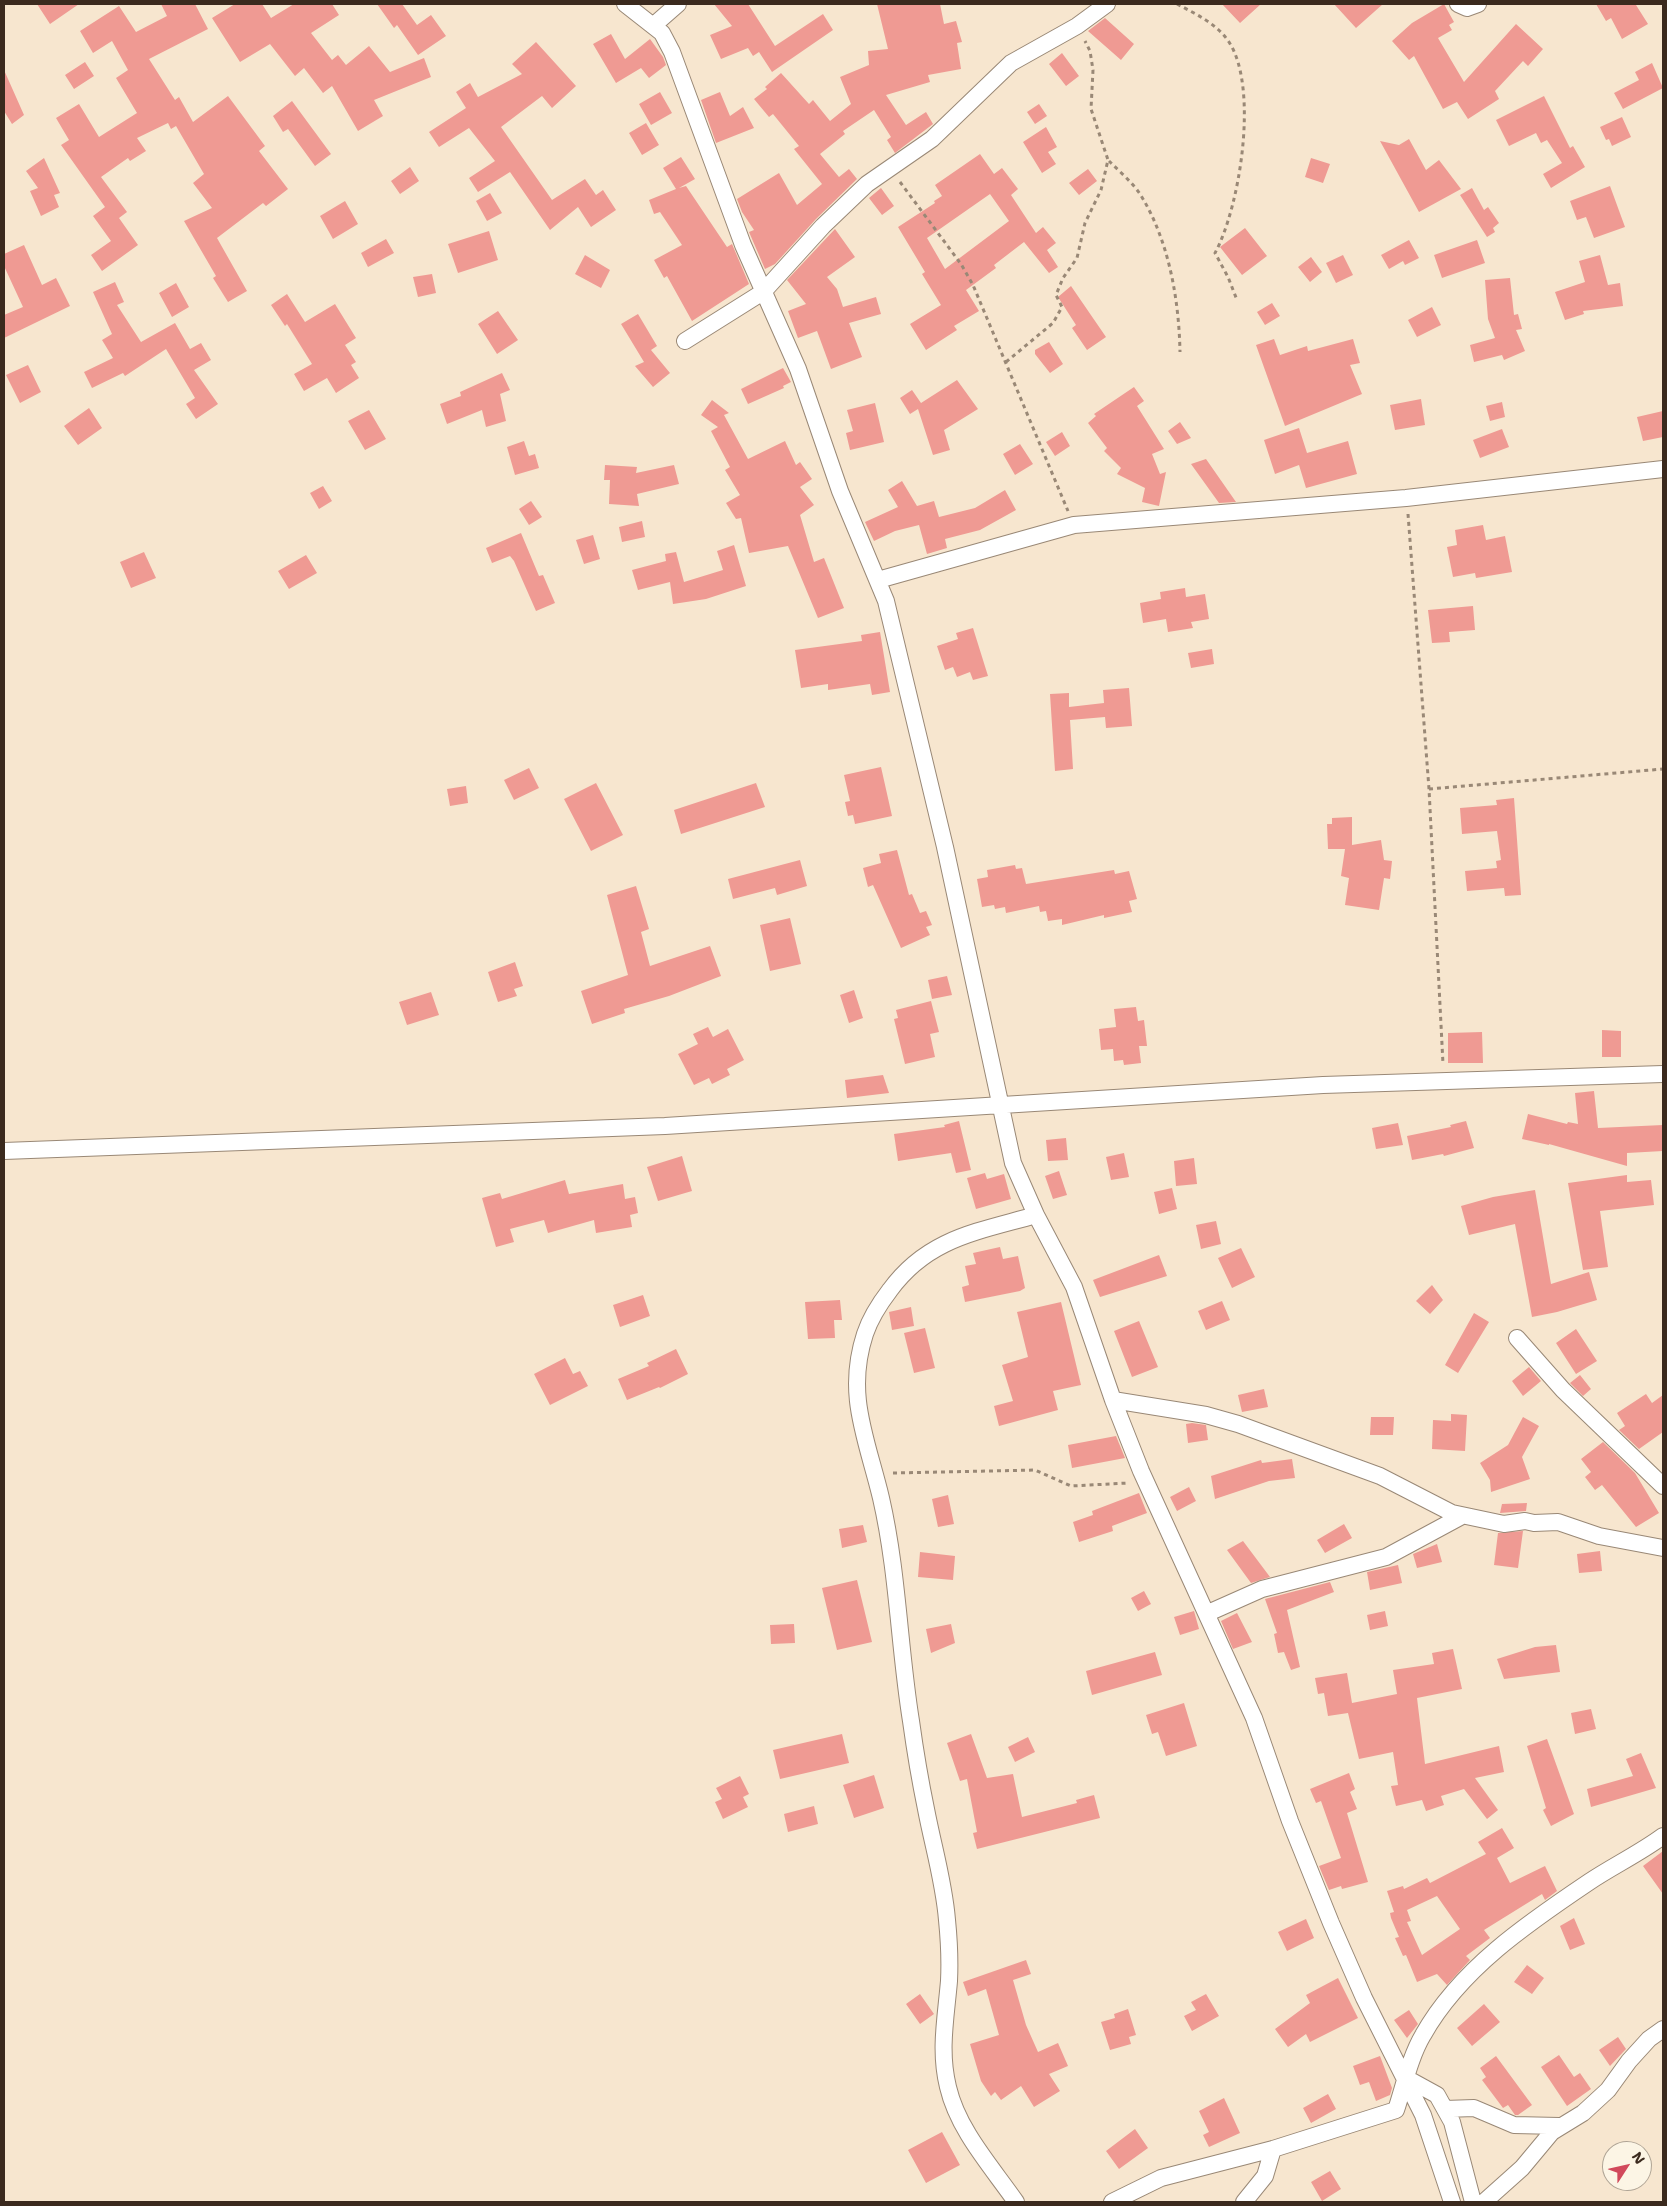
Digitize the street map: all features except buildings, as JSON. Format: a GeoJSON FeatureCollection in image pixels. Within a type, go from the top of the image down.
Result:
{"type":"FeatureCollection","features":[{"type":"Feature","properties":{"kind":"street"},"geometry":{"type":"LineString","coordinates":[[625,4],[662,33],[672,52],[743,245],[804,385],[840,491],[878,580],[887,608],[945,847],[1013,1163],[1036,1215],[1074,1287],[1113,1400],[1151,1493],[1254,1718],[1290,1821],[1330,1923],[1364,1998],[1423,2115],[1452,2202]]}},
{"type":"Feature","properties":{"kind":"street"},"geometry":{"type":"LineString","coordinates":[[654,25],[678,4]]}},
{"type":"Feature","properties":{"kind":"street"},"geometry":{"type":"LineString","coordinates":[[685,341],[763,292],[823,226],[867,184],[932,138],[1011,63],[1077,26],[1107,4]]}},
{"type":"Feature","properties":{"kind":"street"},"geometry":{"type":"LineString","coordinates":[[1458,4],[1467,8],[1478,4]]}},
{"type":"Feature","properties":{"kind":"street"},"geometry":{"type":"LineString","coordinates":[[878,580],[1074,525],[1406,498],[1663,469]]}},
{"type":"Feature","properties":{"kind":"street"},"geometry":{"type":"LineString","coordinates":[[4,1151],[665,1126],[1443,1080],[1663,1074]]}},
{"type":"Feature","properties":{"kind":"street"},"geometry":{"type":"LineString","coordinates":[[1016,2202],[961,2121],[948,2090],[942,2040],[949,1980],[947,1917],[915,1747],[904,1676],[896,1578],[856,1394],[858,1362],[866,1331],[882,1301],[909,1266],[939,1246],[1036,1215]]}},
{"type":"Feature","properties":{"kind":"street"},"geometry":{"type":"LineString","coordinates":[[1517,1338],[1563,1390],[1663,1486]]}},
{"type":"Feature","properties":{"kind":"street"},"geometry":{"type":"LineString","coordinates":[[1113,1400],[1206,1415],[1238,1424],[1380,1476],[1437,1507],[1462,1516],[1504,1524],[1525,1521],[1534,1523],[1558,1522],[1599,1536],[1663,1548]]}},
{"type":"Feature","properties":{"kind":"street"},"geometry":{"type":"LineString","coordinates":[[1208,1614],[1262,1589],[1386,1558],[1462,1516]]}},
{"type":"Feature","properties":{"kind":"street"},"geometry":{"type":"LineString","coordinates":[[1112,2202],[1161,2178],[1273,2148],[1396,2110],[1422,2037],[1441,2006],[1470,1974],[1510,1939],[1542,1915],[1663,1836]]}},
{"type":"Feature","properties":{"kind":"street"},"geometry":{"type":"LineString","coordinates":[[1484,2202],[1522,2168],[1559,2126],[1583,2113],[1608,2090],[1629,2061],[1649,2039],[1663,2028]]}},
{"type":"Feature","properties":{"kind":"street"},"geometry":{"type":"LineString","coordinates":[[1406,2078],[1437,2095],[1445,2109],[1452,2122],[1474,2202]]}},
{"type":"Feature","properties":{"kind":"street"},"geometry":{"type":"LineString","coordinates":[[1445,2109],[1474,2108],[1514,2125],[1559,2126]]}},
{"type":"Feature","properties":{"kind":"street"},"geometry":{"type":"LineString","coordinates":[[1244,2202],[1265,2176],[1273,2148]]}},
{"type":"Feature","properties":{"kind":"path"},"geometry":{"type":"LineString","coordinates":[[1178,4],[1206,20],[1221,32],[1229,43],[1239,69],[1244,123],[1239,184],[1224,236],[1215,253],[1228,277],[1237,300]]}},
{"type":"Feature","properties":{"kind":"path"},"geometry":{"type":"LineString","coordinates":[[1077,26],[1090,51],[1093,70],[1091,109],[1108,160],[1140,193],[1153,220],[1173,281],[1180,329],[1180,352]]}},
{"type":"Feature","properties":{"kind":"path"},"geometry":{"type":"LineString","coordinates":[[1006,362],[1053,323],[1062,307],[1056,295],[1063,278],[1077,258],[1086,223],[1101,190],[1108,160]]}},
{"type":"Feature","properties":{"kind":"path"},"geometry":{"type":"LineString","coordinates":[[889,168],[961,264],[982,304],[1074,525]]}},
{"type":"Feature","properties":{"kind":"path"},"geometry":{"type":"LineString","coordinates":[[1406,498],[1429,789],[1443,1080]]}},
{"type":"Feature","properties":{"kind":"path"},"geometry":{"type":"LineString","coordinates":[[1429,789],[1663,769]]}},
{"type":"Feature","properties":{"kind":"path"},"geometry":{"type":"LineString","coordinates":[[874,1474],[1035,1470],[1071,1486],[1130,1483],[1151,1493]]}}]}
